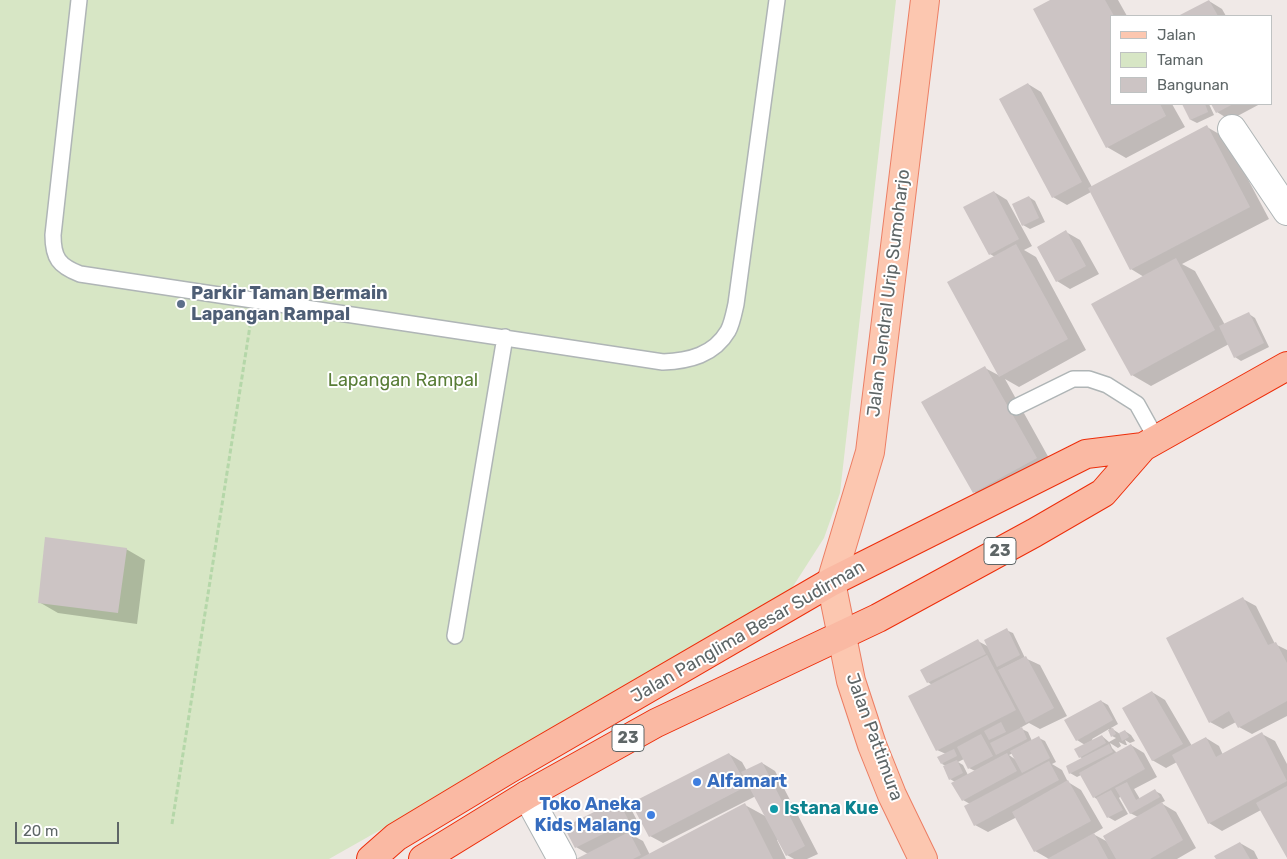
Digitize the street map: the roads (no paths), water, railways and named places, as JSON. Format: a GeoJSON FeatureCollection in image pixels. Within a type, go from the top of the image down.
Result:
{"type":"FeatureCollection","features":[{"type":"Feature","properties":{"kind":"highway","name":"Jalan Panglima Besar Sudirman"},"geometry":{"type":"LineString","coordinates":[[423,859],[527,795],[656,723],[878,618],[1034,533],[1103,492],[1150,444],[1287,366]]}},
{"type":"Feature","properties":{"kind":"highway","name":"Jalan Panglima Besar Sudirman"},"geometry":{"type":"LineString","coordinates":[[371,859],[396,837],[526,759],[831,582],[1086,454],[1150,444]]}},
{"type":"Feature","properties":{"kind":"main road","name":"Jalan Jendral Urip Sumoharjo"},"geometry":{"type":"LineString","coordinates":[[831,582],[870,452],[925,0]]}},
{"type":"Feature","properties":{"kind":"main road","name":"Jalan Pattimura"},"geometry":{"type":"LineString","coordinates":[[831,582],[851,681],[872,745],[892,795],[923,859]]}},
{"type":"Feature","properties":{"kind":"street"},"geometry":{"type":"LineString","coordinates":[[1232,129],[1287,211]]}},
{"type":"Feature","properties":{"kind":"street"},"geometry":{"type":"LineString","coordinates":[[527,795],[562,859]]}},
{"type":"Feature","properties":{"kind":"lane"},"geometry":{"type":"LineString","coordinates":[[78,0],[53,235],[53,250],[58,261],[68,269],[80,274],[663,362],[683,362],[701,356],[716,347],[729,330],[736,304],[777,0]]}},
{"type":"Feature","properties":{"kind":"lane"},"geometry":{"type":"LineString","coordinates":[[455,636],[505,337]]}},
{"type":"Feature","properties":{"kind":"lane"},"geometry":{"type":"LineString","coordinates":[[1016,407],[1073,380],[1089,379],[1107,385],[1137,404],[1150,444]]}},
{"type":"Feature","properties":{"kind":"place","name":"Parkir Taman Bermain Lapangan Rampal"},"geometry":{"type":"Point","coordinates":[181,304]}},
{"type":"Feature","properties":{"kind":"place","name":"Alfamart"},"geometry":{"type":"Point","coordinates":[697,782]}},
{"type":"Feature","properties":{"kind":"place","name":"Istana Kue"},"geometry":{"type":"Point","coordinates":[774,809]}},
{"type":"Feature","properties":{"kind":"place","name":"Toko Aneka Kids Malang"},"geometry":{"type":"Point","coordinates":[651,815]}},
{"type":"Feature","properties":{"kind":"park label","name":"Lapangan Rampal"},"geometry":{"type":"Point","coordinates":[403,381]}}]}
